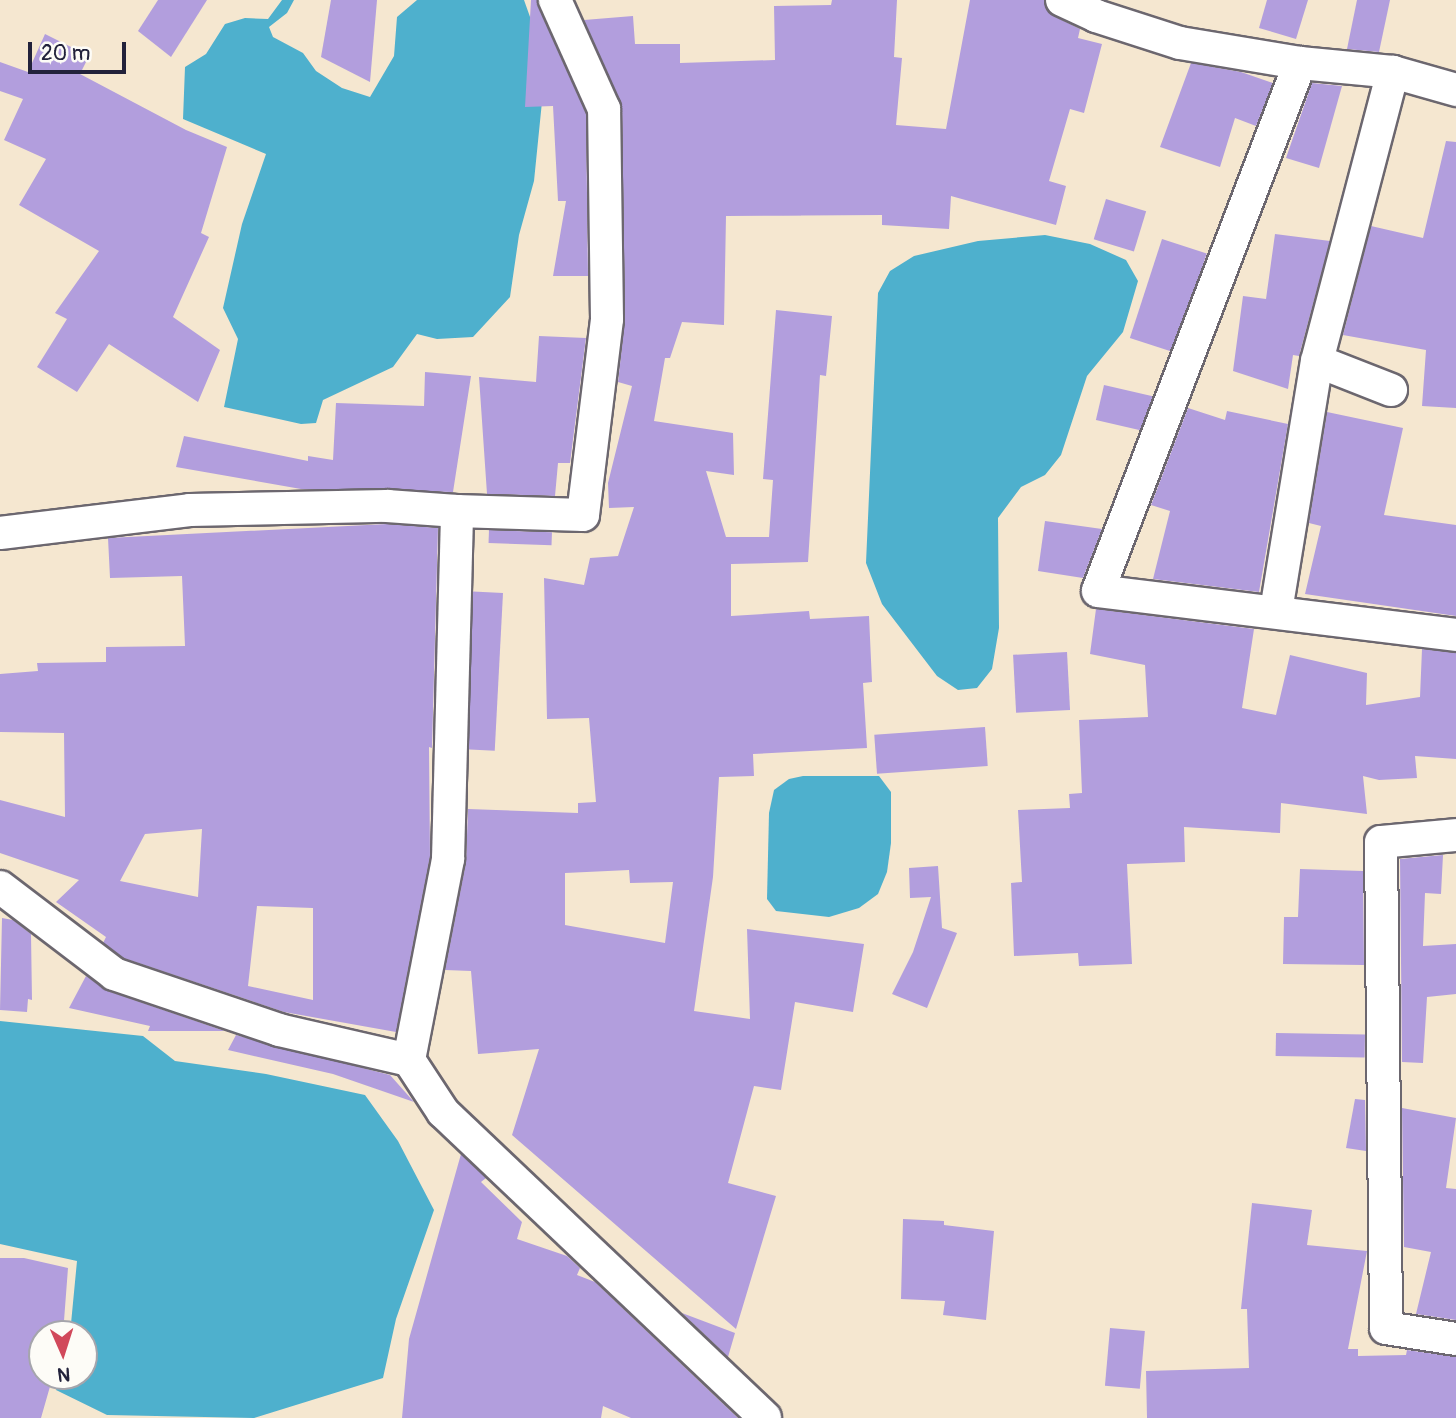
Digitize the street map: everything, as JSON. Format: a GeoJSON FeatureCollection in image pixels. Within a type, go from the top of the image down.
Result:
{"type":"FeatureCollection","features":[{"type":"Feature","properties":{"kind":"street"},"geometry":{"type":"LineString","coordinates":[[0,533],[190,510],[387,506],[583,515],[607,319],[604,108],[555,0]]}},
{"type":"Feature","properties":{"kind":"street"},"geometry":{"type":"LineString","coordinates":[[1062,0],[1096,16],[1180,43],[1300,64],[1393,72],[1456,90]]}},
{"type":"Feature","properties":{"kind":"street"},"geometry":{"type":"LineString","coordinates":[[1300,64],[1098,591],[1456,635]]}},
{"type":"Feature","properties":{"kind":"street"},"geometry":{"type":"LineString","coordinates":[[1276,611],[1317,362],[1393,72]]}},
{"type":"Feature","properties":{"kind":"street"},"geometry":{"type":"LineString","coordinates":[[1317,362],[1391,390]]}},
{"type":"Feature","properties":{"kind":"street"},"geometry":{"type":"LineString","coordinates":[[409,1060],[448,859],[457,511]]}},
{"type":"Feature","properties":{"kind":"street"},"geometry":{"type":"LineString","coordinates":[[1456,835],[1381,842],[1386,1328],[1456,1339]]}},
{"type":"Feature","properties":{"kind":"street"},"geometry":{"type":"LineString","coordinates":[[0,887],[114,974],[279,1030],[409,1060],[443,1112],[765,1418]]}},
{"type":"Feature","properties":{"kind":"water"},"geometry":{"type":"Polygon","coordinates":[[[282,0],[294,0],[287,13],[269,27],[273,37],[303,53],[316,71],[342,88],[370,97],[394,56],[397,17],[417,0],[524,0],[546,62],[534,181],[519,235],[510,297],[473,337],[437,339],[417,334],[393,367],[323,400],[316,423],[301,424],[224,407],[238,339],[223,308],[242,224],[266,154],[183,119],[185,67],[206,54],[225,24],[245,18],[268,19],[282,0]]]}},
{"type":"Feature","properties":{"kind":"water"},"geometry":{"type":"Polygon","coordinates":[[[1045,235],[1090,244],[1126,260],[1138,281],[1123,332],[1087,376],[1061,455],[1045,475],[1021,487],[998,518],[999,628],[992,669],[977,688],[958,690],[937,676],[882,604],[866,563],[878,293],[890,271],[914,256],[978,241],[1045,235]]]}},
{"type":"Feature","properties":{"kind":"water"},"geometry":{"type":"Polygon","coordinates":[[[803,776],[879,776],[891,792],[891,843],[887,872],[878,894],[859,908],[829,917],[776,911],[767,899],[769,813],[774,790],[789,779],[803,776]]]}},
{"type":"Feature","properties":{"kind":"water"},"geometry":{"type":"Polygon","coordinates":[[[0,1021],[143,1036],[175,1061],[266,1074],[365,1095],[398,1141],[434,1210],[396,1319],[383,1378],[254,1418],[107,1415],[56,1390],[98,1390],[98,1320],[71,1320],[77,1261],[0,1244],[0,1021]]]}},
{"type":"Feature","properties":{"kind":"building"},"geometry":{"type":"Polygon","coordinates":[[[158,0],[207,0],[171,57],[138,31],[158,0]]]}},
{"type":"Feature","properties":{"kind":"building"},"geometry":{"type":"Polygon","coordinates":[[[331,0],[377,0],[370,82],[321,57],[331,0]]]}},
{"type":"Feature","properties":{"kind":"building"},"geometry":{"type":"Polygon","coordinates":[[[531,0],[537,0],[586,113],[588,276],[553,276],[566,201],[558,201],[553,106],[525,107],[531,0]]]}},
{"type":"Feature","properties":{"kind":"building"},"geometry":{"type":"Polygon","coordinates":[[[832,0],[897,0],[894,57],[902,58],[896,125],[946,129],[970,0],[1044,0],[1054,16],[1080,29],[1078,38],[1102,44],[1084,113],[1070,109],[1049,181],[1066,186],[1056,225],[951,196],[949,229],[882,225],[882,215],[726,216],[724,325],[682,322],[670,358],[665,358],[654,421],[733,433],[734,475],[706,471],[726,537],[769,537],[773,480],[763,479],[776,310],[832,316],[826,376],[820,375],[808,562],[731,564],[731,616],[809,611],[810,619],[869,616],[872,682],[863,683],[867,748],[753,754],[754,776],[719,777],[713,877],[694,1011],[750,1019],[747,929],[864,944],[853,1012],[795,1002],[781,1090],[754,1086],[728,1183],[776,1196],[736,1329],[512,1135],[539,1049],[478,1054],[471,971],[445,970],[466,862],[468,809],[578,813],[578,803],[596,802],[589,718],[547,719],[544,578],[584,585],[590,558],[618,556],[634,507],[609,508],[608,483],[632,386],[618,382],[625,319],[622,108],[584,20],[633,16],[635,44],[680,44],[680,63],[775,60],[774,6],[831,5],[832,0]],[[629,870],[565,873],[565,925],[665,943],[673,882],[630,883],[629,870]]]}},
{"type":"Feature","properties":{"kind":"building"},"geometry":{"type":"Polygon","coordinates":[[[1267,0],[1308,0],[1296,39],[1259,28],[1267,0]]]}},
{"type":"Feature","properties":{"kind":"building"},"geometry":{"type":"Polygon","coordinates":[[[1357,0],[1390,0],[1379,52],[1347,49],[1357,0]]]}},
{"type":"Feature","properties":{"kind":"building"},"geometry":{"type":"Polygon","coordinates":[[[45,34],[89,56],[80,74],[186,130],[227,147],[201,233],[209,237],[173,317],[220,350],[198,402],[109,344],[77,392],[37,367],[67,319],[55,313],[99,251],[19,205],[46,159],[4,140],[23,99],[0,91],[0,62],[28,72],[45,34]]]}},
{"type":"Feature","properties":{"kind":"building"},"geometry":{"type":"Polygon","coordinates":[[[1191,63],[1241,72],[1273,83],[1256,126],[1235,118],[1220,167],[1160,147],[1191,63]]]}},
{"type":"Feature","properties":{"kind":"building"},"geometry":{"type":"Polygon","coordinates":[[[1312,83],[1342,86],[1319,168],[1286,158],[1312,83]]]}},
{"type":"Feature","properties":{"kind":"building"},"geometry":{"type":"Polygon","coordinates":[[[1446,141],[1456,142],[1456,408],[1422,406],[1426,350],[1343,335],[1371,226],[1423,238],[1446,141]]]}},
{"type":"Feature","properties":{"kind":"building"},"geometry":{"type":"Polygon","coordinates":[[[1106,199],[1146,211],[1134,251],[1094,239],[1106,199]]]}},
{"type":"Feature","properties":{"kind":"building"},"geometry":{"type":"Polygon","coordinates":[[[1275,234],[1330,241],[1299,356],[1293,355],[1288,389],[1233,371],[1243,296],[1266,299],[1275,234]]]}},
{"type":"Feature","properties":{"kind":"building"},"geometry":{"type":"Polygon","coordinates":[[[1162,239],[1207,254],[1175,352],[1130,338],[1162,239]]]}},
{"type":"Feature","properties":{"kind":"building"},"geometry":{"type":"Polygon","coordinates":[[[539,336],[586,338],[570,463],[558,463],[555,496],[487,494],[479,377],[536,382],[539,336]]]}},
{"type":"Feature","properties":{"kind":"building"},"geometry":{"type":"Polygon","coordinates":[[[425,372],[471,376],[453,492],[301,489],[176,467],[184,436],[308,461],[308,456],[333,460],[336,403],[424,406],[425,372]]]}},
{"type":"Feature","properties":{"kind":"building"},"geometry":{"type":"Polygon","coordinates":[[[1104,385],[1153,396],[1145,431],[1096,420],[1104,385]]]}},
{"type":"Feature","properties":{"kind":"building"},"geometry":{"type":"Polygon","coordinates":[[[1188,408],[1225,420],[1227,411],[1288,424],[1259,592],[1153,579],[1170,511],[1151,505],[1188,408]]]}},
{"type":"Feature","properties":{"kind":"building"},"geometry":{"type":"Polygon","coordinates":[[[1327,412],[1403,428],[1384,515],[1456,525],[1456,616],[1305,594],[1321,526],[1309,523],[1327,412]]]}},
{"type":"Feature","properties":{"kind":"building"},"geometry":{"type":"Polygon","coordinates":[[[1045,521],[1102,529],[1083,578],[1038,571],[1045,521]]]}},
{"type":"Feature","properties":{"kind":"building"},"geometry":{"type":"Polygon","coordinates":[[[387,524],[438,528],[432,748],[429,747],[430,857],[396,1032],[284,1012],[123,958],[103,943],[106,937],[56,902],[79,880],[0,853],[0,800],[65,817],[64,733],[0,732],[0,674],[38,671],[37,663],[106,662],[106,647],[185,646],[182,576],[110,578],[108,538],[387,524]],[[202,829],[145,834],[120,881],[198,897],[202,829]],[[257,906],[248,986],[313,1000],[313,908],[257,906]]]}},
{"type":"Feature","properties":{"kind":"building"},"geometry":{"type":"Polygon","coordinates":[[[489,530],[552,532],[552,545],[489,543],[489,530]]]}},
{"type":"Feature","properties":{"kind":"building"},"geometry":{"type":"Polygon","coordinates":[[[473,591],[503,593],[495,751],[465,749],[473,591]]]}},
{"type":"Feature","properties":{"kind":"building"},"geometry":{"type":"Polygon","coordinates":[[[1096,609],[1254,629],[1242,708],[1276,715],[1290,655],[1367,673],[1366,705],[1420,697],[1422,649],[1456,653],[1456,759],[1415,756],[1417,778],[1379,780],[1363,776],[1367,814],[1281,803],[1280,833],[1184,827],[1185,862],[1127,864],[1132,964],[1079,966],[1078,953],[1014,956],[1011,883],[1022,882],[1018,810],[1070,808],[1069,794],[1082,793],[1079,720],[1148,717],[1145,665],[1090,654],[1096,609]]]}},
{"type":"Feature","properties":{"kind":"building"},"geometry":{"type":"Polygon","coordinates":[[[1067,652],[1070,710],[1016,713],[1013,655],[1067,652]]]}},
{"type":"Feature","properties":{"kind":"building"},"geometry":{"type":"Polygon","coordinates":[[[985,727],[988,766],[877,774],[874,735],[985,727]]]}},
{"type":"Feature","properties":{"kind":"building"},"geometry":{"type":"Polygon","coordinates":[[[1443,855],[1441,894],[1425,893],[1423,946],[1456,944],[1456,994],[1427,997],[1423,1063],[1402,1062],[1400,859],[1443,855]]]}},
{"type":"Feature","properties":{"kind":"building"},"geometry":{"type":"Polygon","coordinates":[[[938,866],[942,928],[957,933],[927,1008],[892,994],[913,952],[931,897],[910,898],[909,868],[938,866]]]}},
{"type":"Feature","properties":{"kind":"building"},"geometry":{"type":"Polygon","coordinates":[[[1300,869],[1363,871],[1364,965],[1283,964],[1284,917],[1298,917],[1300,869]]]}},
{"type":"Feature","properties":{"kind":"building"},"geometry":{"type":"Polygon","coordinates":[[[2,918],[13,920],[31,934],[32,1000],[28,999],[27,1012],[0,1010],[2,918]]]}},
{"type":"Feature","properties":{"kind":"building"},"geometry":{"type":"Polygon","coordinates":[[[86,976],[108,991],[225,1031],[148,1031],[150,1026],[69,1008],[86,976]]]}},
{"type":"Feature","properties":{"kind":"building"},"geometry":{"type":"Polygon","coordinates":[[[1276,1033],[1365,1035],[1365,1058],[1276,1056],[1276,1033]]]}},
{"type":"Feature","properties":{"kind":"building"},"geometry":{"type":"Polygon","coordinates":[[[236,1035],[390,1075],[414,1102],[333,1074],[228,1050],[236,1035]]]}},
{"type":"Feature","properties":{"kind":"building"},"geometry":{"type":"Polygon","coordinates":[[[1355,1099],[1365,1100],[1366,1151],[1346,1148],[1355,1099]]]}},
{"type":"Feature","properties":{"kind":"building"},"geometry":{"type":"Polygon","coordinates":[[[1402,1108],[1456,1118],[1446,1188],[1456,1189],[1456,1320],[1416,1314],[1431,1252],[1404,1247],[1402,1108]]]}},
{"type":"Feature","properties":{"kind":"building"},"geometry":{"type":"Polygon","coordinates":[[[461,1154],[486,1178],[481,1182],[522,1222],[517,1239],[567,1256],[580,1268],[577,1275],[595,1282],[738,1418],[631,1418],[603,1406],[601,1418],[402,1418],[409,1339],[461,1154]]]}},
{"type":"Feature","properties":{"kind":"building"},"geometry":{"type":"Polygon","coordinates":[[[1252,1203],[1312,1210],[1307,1245],[1367,1251],[1348,1349],[1358,1349],[1358,1356],[1406,1355],[1407,1350],[1456,1357],[1456,1418],[1147,1418],[1146,1371],[1249,1368],[1247,1309],[1241,1309],[1252,1203]]]}},
{"type":"Feature","properties":{"kind":"building"},"geometry":{"type":"Polygon","coordinates":[[[903,1219],[944,1221],[944,1225],[994,1231],[986,1320],[943,1315],[945,1301],[901,1299],[903,1219]]]}},
{"type":"Feature","properties":{"kind":"building"},"geometry":{"type":"Polygon","coordinates":[[[0,1258],[24,1258],[68,1268],[64,1320],[28,1320],[28,1390],[49,1390],[41,1418],[0,1418],[0,1258]]]}},
{"type":"Feature","properties":{"kind":"building"},"geometry":{"type":"Polygon","coordinates":[[[682,1313],[735,1333],[728,1357],[682,1313]]]}},
{"type":"Feature","properties":{"kind":"building"},"geometry":{"type":"Polygon","coordinates":[[[1110,1328],[1145,1331],[1140,1389],[1105,1386],[1110,1328]]]}}]}
